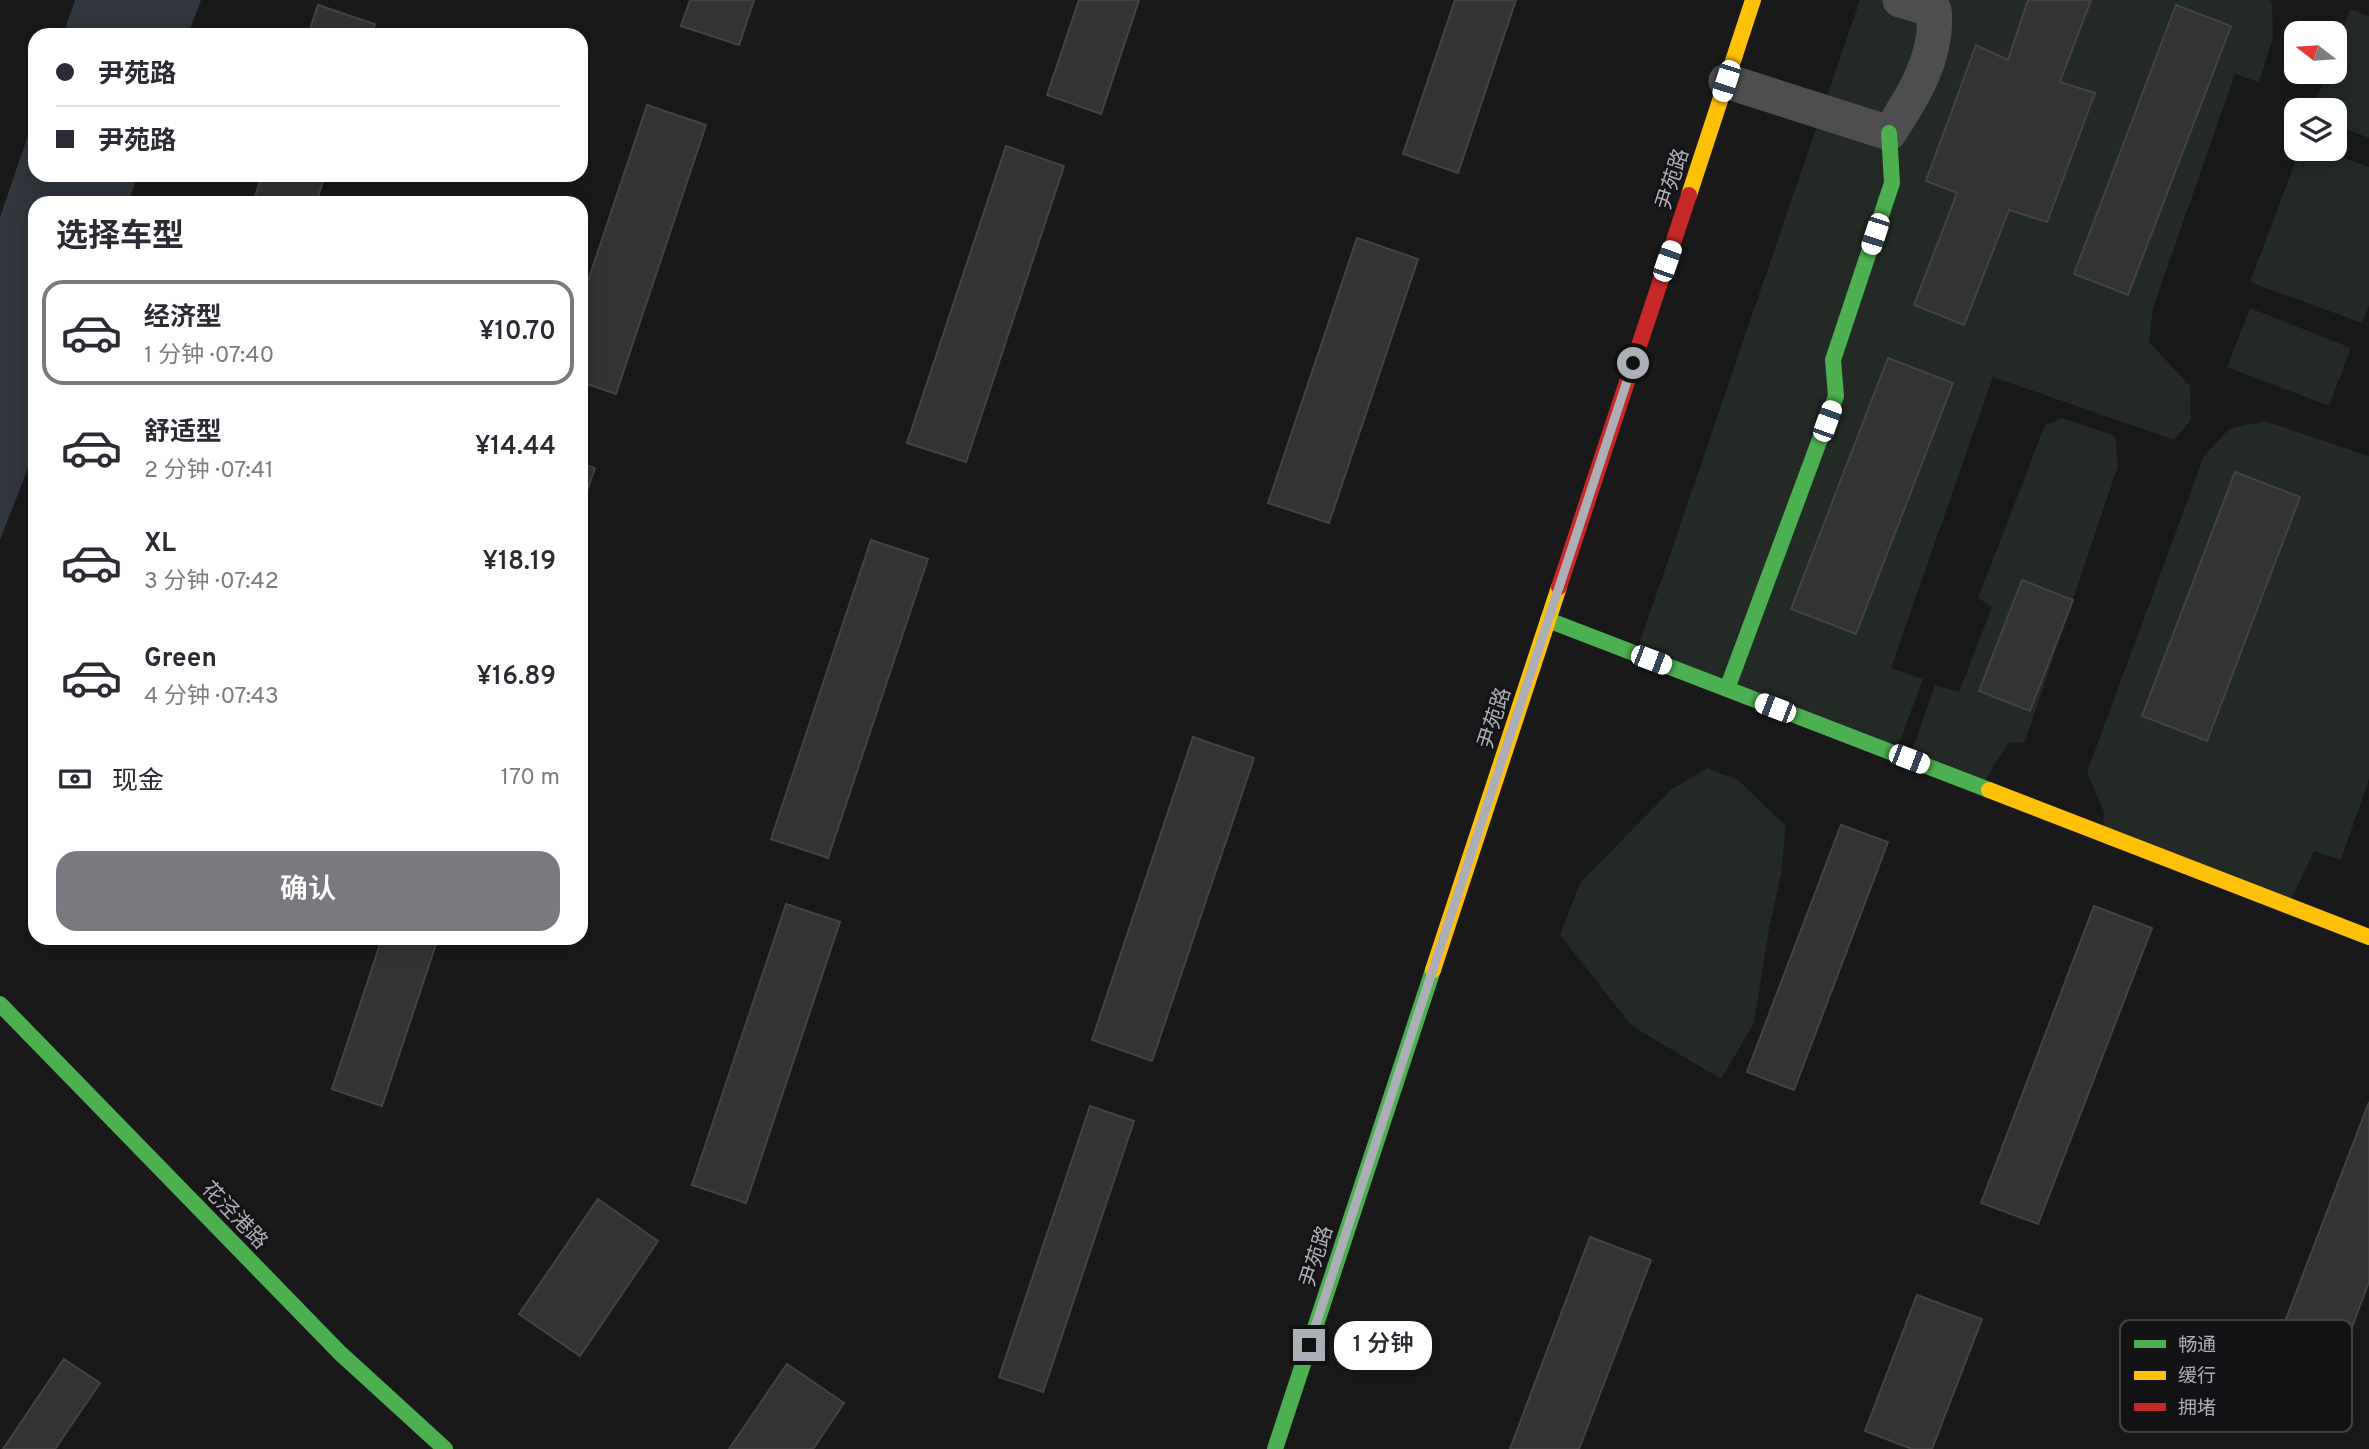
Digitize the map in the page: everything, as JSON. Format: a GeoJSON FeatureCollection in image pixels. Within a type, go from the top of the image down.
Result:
{"type":"FeatureCollection","features":[{"type":"Feature","properties":{"kind":"street","name":"尹苑路"},"geometry":{"type":"LineString","coordinates":[[1275,1449],[1753,0]]}},
{"type":"Feature","properties":{"kind":"street"},"geometry":{"type":"LineString","coordinates":[[1727,689],[1836,396],[1833,360],[1892,183],[1889,132],[1916,92],[1936,30],[1939,5],[1900,0]]}},
{"type":"Feature","properties":{"kind":"street"},"geometry":{"type":"LineString","coordinates":[[1726,81],[1889,132]]}},
{"type":"Feature","properties":{"kind":"street"},"geometry":{"type":"LineString","coordinates":[[1548,620],[2369,937]]}},
{"type":"Feature","properties":{"kind":"street","name":"花泾港路"},"geometry":{"type":"LineString","coordinates":[[0,1004],[340,1353],[445,1449]]}},
{"type":"Feature","properties":{"kind":"shaded area"},"geometry":{"type":"Polygon","coordinates":[[[75,0],[201,0],[191,28],[65,28],[75,0]]]}},
{"type":"Feature","properties":{"kind":"shaded area"},"geometry":{"type":"Polygon","coordinates":[[[1860,0],[2270,0],[2272,3],[2273,38],[2259,82],[2235,74],[2153,308],[2149,342],[2190,386],[2191,420],[2174,440],[1993,377],[1891,668],[1923,679],[1895,754],[1639,645],[1860,0]]]}},
{"type":"Feature","properties":{"kind":"shaded area"},"geometry":{"type":"Polygon","coordinates":[[[2350,9],[2369,16],[2369,138],[2347,130],[2347,98],[2317,98],[2323,84],[2347,84],[2346,21],[2350,9]]]}},
{"type":"Feature","properties":{"kind":"shaded area"},"geometry":{"type":"Polygon","coordinates":[[[28,135],[28,182],[136,182],[130,196],[28,196],[28,468],[0,540],[0,217],[28,135]]]}},
{"type":"Feature","properties":{"kind":"shaded area"},"geometry":{"type":"Polygon","coordinates":[[[2347,159],[2369,167],[2369,306],[2362,323],[2250,282],[2295,161],[2347,159]]]}},
{"type":"Feature","properties":{"kind":"shaded area"},"geometry":{"type":"Polygon","coordinates":[[[2250,308],[2351,348],[2329,406],[2227,367],[2250,308]]]}},
{"type":"Feature","properties":{"kind":"shaded area"},"geometry":{"type":"Polygon","coordinates":[[[2063,418],[2115,436],[2118,466],[2025,742],[2008,743],[1981,787],[1909,759],[1935,685],[1959,692],[1992,607],[1978,598],[2045,425],[2063,418]]]}},
{"type":"Feature","properties":{"kind":"shaded area"},"geometry":{"type":"Polygon","coordinates":[[[2265,421],[2369,456],[2369,779],[2341,860],[2314,851],[2288,906],[2103,834],[2104,812],[2087,772],[2204,456],[2229,429],[2265,421]]]}},
{"type":"Feature","properties":{"kind":"shaded area"},"geometry":{"type":"Polygon","coordinates":[[[1707,768],[1738,780],[1786,826],[1781,874],[1754,1023],[1721,1079],[1632,1026],[1560,935],[1580,883],[1671,790],[1707,768]]]}},
{"type":"Feature","properties":{"kind":"building"},"geometry":{"type":"Polygon","coordinates":[[[690,0],[754,0],[739,45],[681,26],[690,0]]]}},
{"type":"Feature","properties":{"kind":"building"},"geometry":{"type":"Polygon","coordinates":[[[1079,0],[1139,0],[1101,114],[1047,95],[1079,0]]]}},
{"type":"Feature","properties":{"kind":"building"},"geometry":{"type":"Polygon","coordinates":[[[1455,0],[1516,0],[1458,173],[1403,154],[1455,0]]]}},
{"type":"Feature","properties":{"kind":"building"},"geometry":{"type":"Polygon","coordinates":[[[2028,0],[2091,0],[2060,82],[2095,93],[2047,222],[2009,210],[1964,325],[1914,305],[1957,193],[1926,181],[1976,45],[2008,60],[2028,0]]]}},
{"type":"Feature","properties":{"kind":"building"},"geometry":{"type":"Polygon","coordinates":[[[318,5],[375,24],[374,28],[310,28],[318,5]]]}},
{"type":"Feature","properties":{"kind":"building"},"geometry":{"type":"Polygon","coordinates":[[[2176,5],[2231,26],[2128,295],[2074,274],[2176,5]]]}},
{"type":"Feature","properties":{"kind":"building"},"geometry":{"type":"Polygon","coordinates":[[[647,105],[706,125],[616,394],[588,384],[588,281],[647,105]]]}},
{"type":"Feature","properties":{"kind":"building"},"geometry":{"type":"Polygon","coordinates":[[[1006,146],[1064,166],[966,462],[907,443],[1006,146]]]}},
{"type":"Feature","properties":{"kind":"building"},"geometry":{"type":"Polygon","coordinates":[[[260,182],[323,182],[318,196],[255,196],[260,182]]]}},
{"type":"Feature","properties":{"kind":"building"},"geometry":{"type":"Polygon","coordinates":[[[1357,238],[1418,259],[1329,523],[1268,503],[1357,238]]]}},
{"type":"Feature","properties":{"kind":"building"},"geometry":{"type":"Polygon","coordinates":[[[1888,358],[1953,383],[1856,634],[1791,609],[1888,358]]]}},
{"type":"Feature","properties":{"kind":"building"},"geometry":{"type":"Polygon","coordinates":[[[588,466],[595,468],[588,488],[588,466]]]}},
{"type":"Feature","properties":{"kind":"building"},"geometry":{"type":"Polygon","coordinates":[[[2235,472],[2300,497],[2207,741],[2142,716],[2235,472]]]}},
{"type":"Feature","properties":{"kind":"building"},"geometry":{"type":"Polygon","coordinates":[[[871,540],[928,559],[828,858],[771,839],[871,540]]]}},
{"type":"Feature","properties":{"kind":"building"},"geometry":{"type":"Polygon","coordinates":[[[2022,580],[2073,600],[2030,711],[1979,691],[2022,580]]]}},
{"type":"Feature","properties":{"kind":"building"},"geometry":{"type":"Polygon","coordinates":[[[1193,737],[1254,758],[1152,1061],[1092,1040],[1193,737]]]}},
{"type":"Feature","properties":{"kind":"building"},"geometry":{"type":"Polygon","coordinates":[[[1841,825],[1888,842],[1794,1090],[1747,1072],[1841,825]]]}},
{"type":"Feature","properties":{"kind":"building"},"geometry":{"type":"Polygon","coordinates":[[[786,904],[840,922],[746,1203],[692,1185],[786,904]]]}},
{"type":"Feature","properties":{"kind":"building"},"geometry":{"type":"Polygon","coordinates":[[[2094,906],[2152,928],[2038,1224],[1981,1203],[2094,906]]]}},
{"type":"Feature","properties":{"kind":"building"},"geometry":{"type":"Polygon","coordinates":[[[380,945],[436,945],[382,1106],[332,1089],[380,945]]]}},
{"type":"Feature","properties":{"kind":"building"},"geometry":{"type":"Polygon","coordinates":[[[2369,1102],[2369,1282],[2352,1327],[2352,1320],[2286,1320],[2369,1102]]]}},
{"type":"Feature","properties":{"kind":"building"},"geometry":{"type":"Polygon","coordinates":[[[1090,1106],[1134,1121],[1043,1392],[999,1377],[1090,1106]]]}},
{"type":"Feature","properties":{"kind":"building"},"geometry":{"type":"Polygon","coordinates":[[[598,1199],[658,1241],[580,1356],[519,1314],[598,1199]]]}},
{"type":"Feature","properties":{"kind":"building"},"geometry":{"type":"Polygon","coordinates":[[[1590,1237],[1651,1260],[1579,1449],[1510,1449],[1590,1237]]]}},
{"type":"Feature","properties":{"kind":"building"},"geometry":{"type":"Polygon","coordinates":[[[1917,1295],[1982,1319],[1932,1449],[1912,1449],[1865,1431],[1917,1295]]]}},
{"type":"Feature","properties":{"kind":"building"},"geometry":{"type":"Polygon","coordinates":[[[64,1359],[100,1383],[55,1449],[3,1449],[64,1359]]]}},
{"type":"Feature","properties":{"kind":"building"},"geometry":{"type":"Polygon","coordinates":[[[787,1364],[844,1403],[813,1449],[729,1449],[787,1364]]]}},
{"type":"Feature","properties":{"kind":"traffic: fast"},"geometry":{"type":"LineString","coordinates":[[1727,689],[1836,396],[1833,360],[1892,183],[1889,133]]}},
{"type":"Feature","properties":{"kind":"traffic: fast"},"geometry":{"type":"LineString","coordinates":[[1548,620],[1989,790]]}},
{"type":"Feature","properties":{"kind":"traffic: fast"},"geometry":{"type":"LineString","coordinates":[[1275,1449],[1433,970]]}},
{"type":"Feature","properties":{"kind":"traffic: fast"},"geometry":{"type":"LineString","coordinates":[[0,1004],[340,1353],[445,1449]]}},
{"type":"Feature","properties":{"kind":"traffic: slow"},"geometry":{"type":"LineString","coordinates":[[1689,195],[1753,0]]}},
{"type":"Feature","properties":{"kind":"traffic: slow"},"geometry":{"type":"LineString","coordinates":[[1433,970],[1559,587]]}},
{"type":"Feature","properties":{"kind":"traffic: slow"},"geometry":{"type":"LineString","coordinates":[[1989,790],[2369,937]]}},
{"type":"Feature","properties":{"kind":"traffic: jam"},"geometry":{"type":"LineString","coordinates":[[1559,587],[1689,195]]}},
{"type":"Feature","properties":{"kind":"route"},"geometry":{"type":"LineString","coordinates":[[1309,1345],[1633,363]]}}]}
